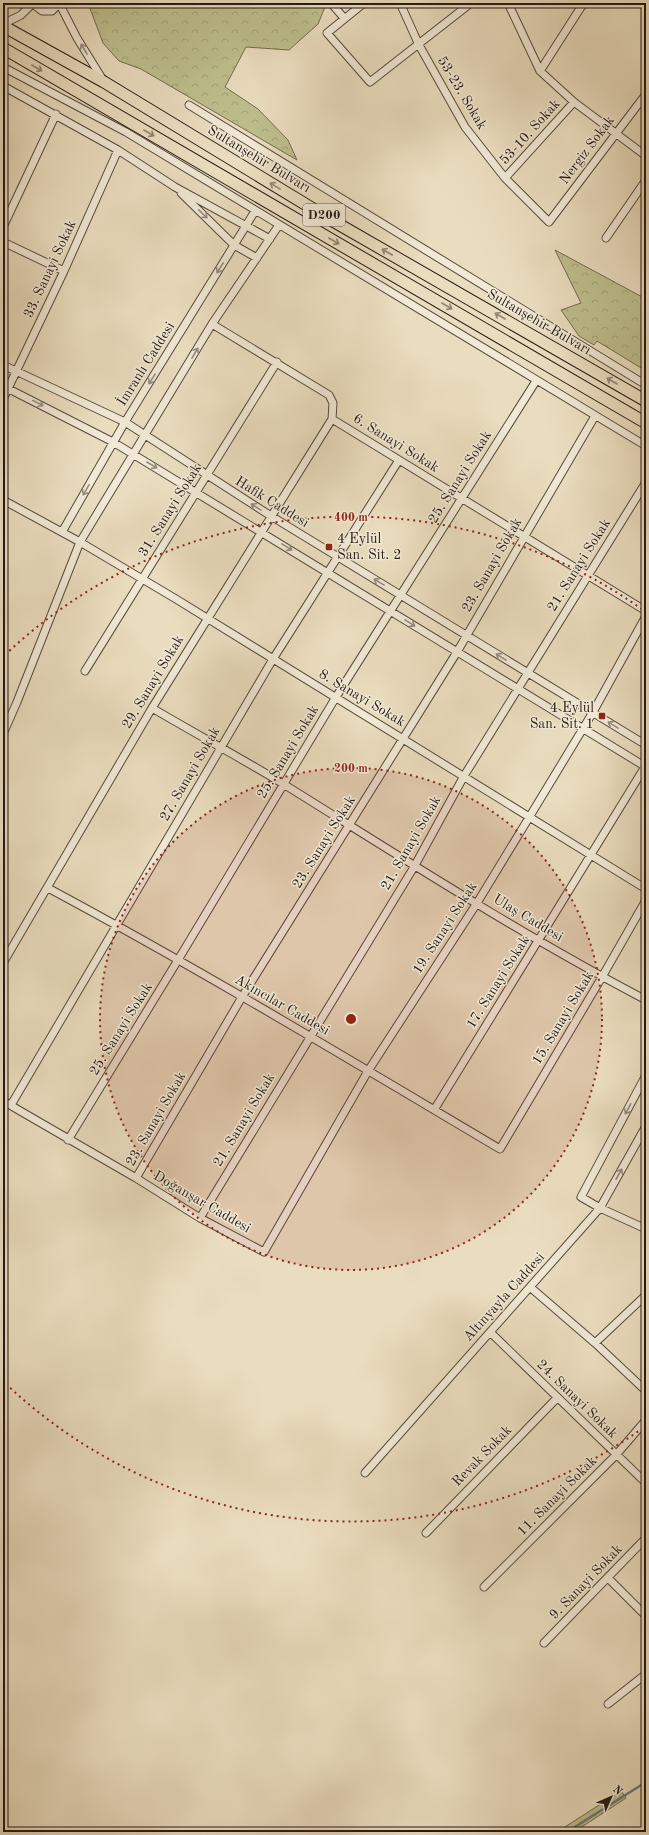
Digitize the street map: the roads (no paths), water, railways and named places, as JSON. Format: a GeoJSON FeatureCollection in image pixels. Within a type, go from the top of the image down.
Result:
{"type":"FeatureCollection","features":[{"type":"Feature","properties":{"kind":"highway","name":"Sultanşehir Bulvarı"},"geometry":{"type":"LineString","coordinates":[[3,25],[104,82],[334,221],[646,401]]}},
{"type":"Feature","properties":{"kind":"highway","name":"D200"},"geometry":{"type":"LineString","coordinates":[[3,48],[646,423]]}},
{"type":"Feature","properties":{"kind":"street"},"geometry":{"type":"LineString","coordinates":[[3,25],[21,15],[33,3],[42,11],[52,10],[59,3],[77,38],[104,82]]}},
{"type":"Feature","properties":{"kind":"street"},"geometry":{"type":"LineString","coordinates":[[330,3],[344,18]]}},
{"type":"Feature","properties":{"kind":"street"},"geometry":{"type":"LineString","coordinates":[[364,3],[327,33],[370,82],[471,3]]}},
{"type":"Feature","properties":{"kind":"street","name":"53-23. Sokak"},"geometry":{"type":"LineString","coordinates":[[400,3],[419,45],[465,127],[505,178],[548,222]]}},
{"type":"Feature","properties":{"kind":"street"},"geometry":{"type":"LineString","coordinates":[[508,3],[540,71],[574,102],[646,156]]}},
{"type":"Feature","properties":{"kind":"street"},"geometry":{"type":"LineString","coordinates":[[540,71],[580,4]]}},
{"type":"Feature","properties":{"kind":"street"},"geometry":{"type":"LineString","coordinates":[[3,67],[126,132],[536,381],[646,446]]}},
{"type":"Feature","properties":{"kind":"street"},"geometry":{"type":"LineString","coordinates":[[3,86],[56,114],[118,150],[175,187],[270,239]]}},
{"type":"Feature","properties":{"kind":"street","name":"Nergiz Sokak"},"geometry":{"type":"LineString","coordinates":[[548,222],[646,94]]}},
{"type":"Feature","properties":{"kind":"street","name":"53-10. Sokak"},"geometry":{"type":"LineString","coordinates":[[505,178],[574,102]]}},
{"type":"Feature","properties":{"kind":"street"},"geometry":{"type":"LineString","coordinates":[[189,105],[646,385]]}},
{"type":"Feature","properties":{"kind":"street"},"geometry":{"type":"LineString","coordinates":[[3,227],[56,114]]}},
{"type":"Feature","properties":{"kind":"street","name":"33. Sanayi Sokak"},"geometry":{"type":"LineString","coordinates":[[3,399],[6,387],[16,371],[64,271],[118,150]]}},
{"type":"Feature","properties":{"kind":"street"},"geometry":{"type":"LineString","coordinates":[[606,238],[646,180]]}},
{"type":"Feature","properties":{"kind":"street"},"geometry":{"type":"LineString","coordinates":[[175,187],[234,245],[257,258]]}},
{"type":"Feature","properties":{"kind":"street","name":"İmranlı Caddesi"},"geometry":{"type":"LineString","coordinates":[[62,532],[125,422],[255,210]]}},
{"type":"Feature","properties":{"kind":"street"},"geometry":{"type":"LineString","coordinates":[[3,734],[80,542],[212,324],[279,225]]}},
{"type":"Feature","properties":{"kind":"street"},"geometry":{"type":"LineString","coordinates":[[3,242],[64,271]]}},
{"type":"Feature","properties":{"kind":"street","name":"6. Sanayi Sokak"},"geometry":{"type":"LineString","coordinates":[[212,324],[329,395],[333,403],[332,419],[646,612]]}},
{"type":"Feature","properties":{"kind":"street","name":"31. Sanayi Sokak"},"geometry":{"type":"LineString","coordinates":[[85,671],[276,362]]}},
{"type":"Feature","properties":{"kind":"street","name":"Hafik Caddesi"},"geometry":{"type":"LineString","coordinates":[[3,365],[125,422],[206,476],[270,516],[646,745]]}},
{"type":"Feature","properties":{"kind":"street","name":"25. Sanayi Sokak"},"geometry":{"type":"LineString","coordinates":[[68,1140],[336,697],[392,611],[461,498],[536,381]]}},
{"type":"Feature","properties":{"kind":"street"},"geometry":{"type":"LineString","coordinates":[[6,387],[114,442],[646,766]]}},
{"type":"Feature","properties":{"kind":"street","name":"23. Sanayi Sokak"},"geometry":{"type":"LineString","coordinates":[[136,1178],[242,997],[350,826],[402,738],[457,652],[595,416]]}},
{"type":"Feature","properties":{"kind":"street","name":"29. Sanayi Sokak"},"geometry":{"type":"LineString","coordinates":[[3,963],[206,618],[332,419]]}},
{"type":"Feature","properties":{"kind":"street","name":"27. Sanayi Sokak"},"geometry":{"type":"LineString","coordinates":[[11,1106],[273,659],[399,460]]}},
{"type":"Feature","properties":{"kind":"street","name":"21. Sanayi Sokak"},"geometry":{"type":"LineString","coordinates":[[200,1218],[414,867],[464,776],[646,482]]}},
{"type":"Feature","properties":{"kind":"street","name":"8. Sanayi Sokak"},"geometry":{"type":"LineString","coordinates":[[3,500],[80,542],[206,618],[530,816],[646,889]]}},
{"type":"Feature","properties":{"kind":"street","name":"19. Sanayi Sokak"},"geometry":{"type":"LineString","coordinates":[[264,1252],[368,1071],[477,903],[593,712],[646,616]]}},
{"type":"Feature","properties":{"kind":"street","name":"Ulaş Caddesi"},"geometry":{"type":"LineString","coordinates":[[152,708],[284,784],[414,867],[602,977],[646,1000]]}},
{"type":"Feature","properties":{"kind":"street","name":"17. Sanayi Sokak"},"geometry":{"type":"LineString","coordinates":[[434,1110],[646,766]]}},
{"type":"Feature","properties":{"kind":"street","name":"Akıncılar Caddesi"},"geometry":{"type":"LineString","coordinates":[[48,888],[178,960],[500,1149]]}},
{"type":"Feature","properties":{"kind":"street","name":"15. Sanayi Sokak"},"geometry":{"type":"LineString","coordinates":[[500,1149],[646,900]]}},
{"type":"Feature","properties":{"kind":"street"},"geometry":{"type":"LineString","coordinates":[[646,1075],[581,1197],[600,1208],[646,1229]]}},
{"type":"Feature","properties":{"kind":"street","name":"Doğanşar Caddesi"},"geometry":{"type":"LineString","coordinates":[[3,1101],[136,1178],[200,1218],[264,1252]]}},
{"type":"Feature","properties":{"kind":"street","name":"Altınyayla Caddesi"},"geometry":{"type":"LineString","coordinates":[[365,1473],[600,1208],[646,1126]]}},
{"type":"Feature","properties":{"kind":"street"},"geometry":{"type":"LineString","coordinates":[[530,1287],[595,1343],[646,1391]]}},
{"type":"Feature","properties":{"kind":"street"},"geometry":{"type":"LineString","coordinates":[[595,1343],[646,1295]]}},
{"type":"Feature","properties":{"kind":"street","name":"24. Sanayi Sokak"},"geometry":{"type":"LineString","coordinates":[[490,1332],[646,1483]]}},
{"type":"Feature","properties":{"kind":"street","name":"Revak Sokak"},"geometry":{"type":"LineString","coordinates":[[426,1533],[557,1398]]}},
{"type":"Feature","properties":{"kind":"street","name":"11. Sanayi Sokak"},"geometry":{"type":"LineString","coordinates":[[484,1587],[616,1455],[646,1420]]}},
{"type":"Feature","properties":{"kind":"street","name":"9. Sanayi Sokak"},"geometry":{"type":"LineString","coordinates":[[544,1644],[646,1538]]}},
{"type":"Feature","properties":{"kind":"street"},"geometry":{"type":"LineString","coordinates":[[608,1578],[646,1616]]}},
{"type":"Feature","properties":{"kind":"street"},"geometry":{"type":"LineString","coordinates":[[608,1704],[646,1674]]}},
{"type":"Feature","properties":{"kind":"waterway"},"geometry":{"type":"LineString","coordinates":[[567,1832],[646,1782]]}},
{"type":"Feature","properties":{"kind":"place","name":"4 Eylül San. Sit. 2"},"geometry":{"type":"Point","coordinates":[329,547]}},
{"type":"Feature","properties":{"kind":"place","name":"4 Eylül San. Sit. 1"},"geometry":{"type":"Point","coordinates":[602,716]}}]}
